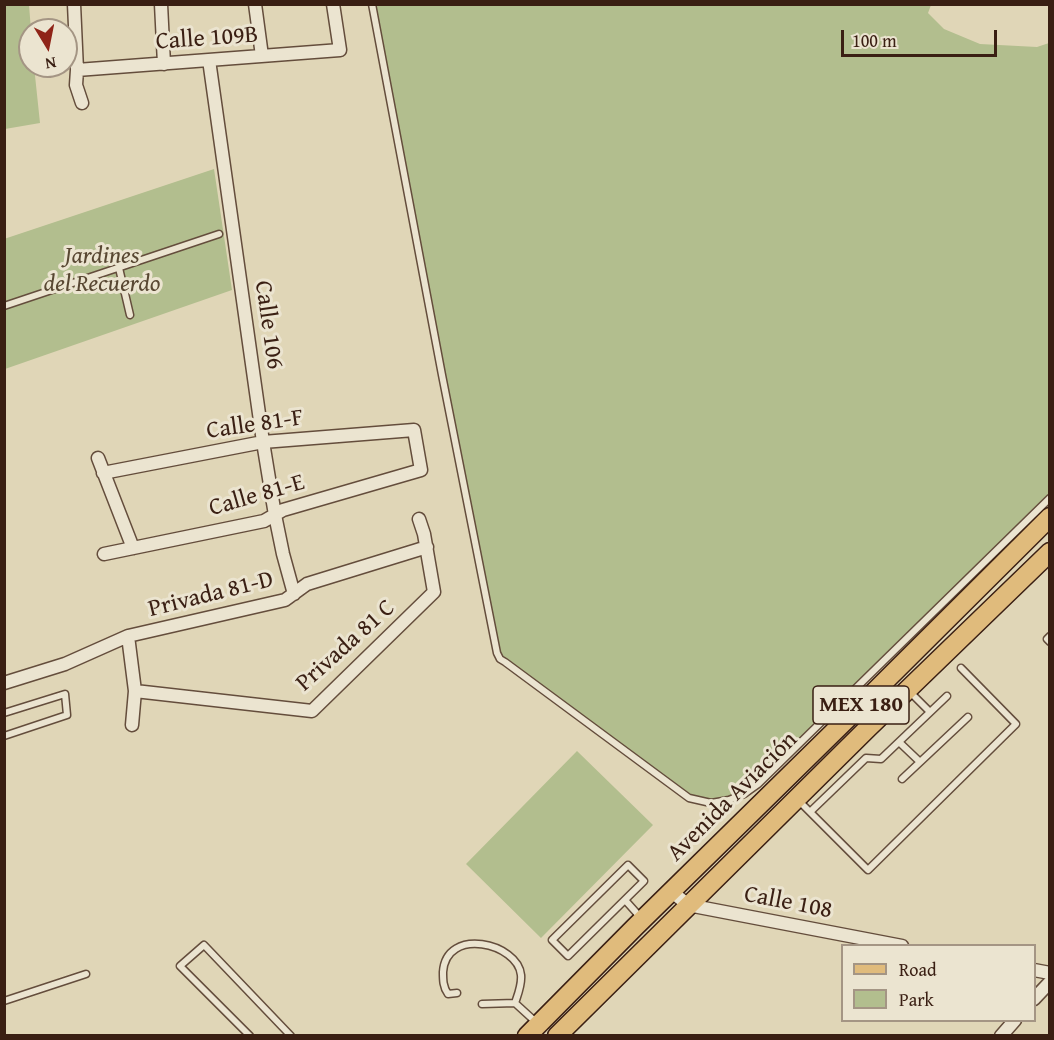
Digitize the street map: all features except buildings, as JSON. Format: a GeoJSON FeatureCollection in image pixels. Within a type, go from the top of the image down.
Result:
{"type":"FeatureCollection","features":[{"type":"Feature","properties":{"kind":"main road","name":"Avenida Aviación"},"geometry":{"type":"LineString","coordinates":[[538,1032],[642,919],[1050,517]]}},
{"type":"Feature","properties":{"kind":"main road","name":"Avenida Aviación"},"geometry":{"type":"LineString","coordinates":[[557,1035],[1050,552]]}},
{"type":"Feature","properties":{"kind":"street"},"geometry":{"type":"LineString","coordinates":[[161,4],[164,64]]}},
{"type":"Feature","properties":{"kind":"street"},"geometry":{"type":"LineString","coordinates":[[255,4],[262,56]]}},
{"type":"Feature","properties":{"kind":"street","name":"Calle 109B"},"geometry":{"type":"LineString","coordinates":[[78,70],[340,50],[333,4]]}},
{"type":"Feature","properties":{"kind":"street","name":"Calle 106"},"geometry":{"type":"LineString","coordinates":[[209,60],[262,442],[274,515],[294,594]]}},
{"type":"Feature","properties":{"kind":"street"},"geometry":{"type":"LineString","coordinates":[[76,78],[81,103]]}},
{"type":"Feature","properties":{"kind":"street","name":"Calle 81-F"},"geometry":{"type":"LineString","coordinates":[[103,473],[262,442],[414,430],[421,470]]}},
{"type":"Feature","properties":{"kind":"street"},"geometry":{"type":"LineString","coordinates":[[98,459],[133,548]]}},
{"type":"Feature","properties":{"kind":"street","name":"Calle 81-E"},"geometry":{"type":"LineString","coordinates":[[104,554],[264,521],[288,509],[421,470]]}},
{"type":"Feature","properties":{"kind":"street"},"geometry":{"type":"LineString","coordinates":[[419,519],[427,547]]}},
{"type":"Feature","properties":{"kind":"street","name":"Privada 81-D"},"geometry":{"type":"LineString","coordinates":[[4,683],[65,664],[128,636],[285,600],[307,584],[427,547]]}},
{"type":"Feature","properties":{"kind":"street","name":"Privada 81 C"},"geometry":{"type":"LineString","coordinates":[[135,691],[312,711],[434,592],[427,547]]}},
{"type":"Feature","properties":{"kind":"street"},"geometry":{"type":"LineString","coordinates":[[128,636],[135,691],[132,725]]}},
{"type":"Feature","properties":{"kind":"street","name":"Calle 108"},"geometry":{"type":"LineString","coordinates":[[671,891],[688,905],[897,944]]}},
{"type":"Feature","properties":{"kind":"street"},"geometry":{"type":"LineString","coordinates":[[1036,998],[1050,982]]}},
{"type":"Feature","properties":{"kind":"street"},"geometry":{"type":"LineString","coordinates":[[1001,1035],[1013,1022]]}},
{"type":"Feature","properties":{"kind":"lane"},"geometry":{"type":"LineString","coordinates":[[372,4],[497,653],[505,662],[641,764],[689,798],[711,803],[729,800],[744,794],[758,784],[1050,498]]}},
{"type":"Feature","properties":{"kind":"lane"},"geometry":{"type":"LineString","coordinates":[[4,306],[219,234]]}},
{"type":"Feature","properties":{"kind":"lane"},"geometry":{"type":"LineString","coordinates":[[119,268],[130,315]]}},
{"type":"Feature","properties":{"kind":"lane"},"geometry":{"type":"LineString","coordinates":[[1050,636],[1047,639],[1050,642]]}},
{"type":"Feature","properties":{"kind":"lane"},"geometry":{"type":"LineString","coordinates":[[797,798],[868,870],[1016,724],[961,668]]}},
{"type":"Feature","properties":{"kind":"lane"},"geometry":{"type":"LineString","coordinates":[[908,689],[930,712]]}},
{"type":"Feature","properties":{"kind":"lane"},"geometry":{"type":"LineString","coordinates":[[4,713],[65,694],[67,716],[4,736]]}},
{"type":"Feature","properties":{"kind":"lane"},"geometry":{"type":"LineString","coordinates":[[810,812],[867,758],[881,759],[946,696]]}},
{"type":"Feature","properties":{"kind":"lane"},"geometry":{"type":"LineString","coordinates":[[902,778],[968,717]]}},
{"type":"Feature","properties":{"kind":"lane"},"geometry":{"type":"LineString","coordinates":[[899,742],[920,762]]}},
{"type":"Feature","properties":{"kind":"lane"},"geometry":{"type":"LineString","coordinates":[[628,865],[645,881],[625,900],[568,956],[552,940],[628,865]]}},
{"type":"Feature","properties":{"kind":"lane"},"geometry":{"type":"LineString","coordinates":[[625,900],[642,919]]}},
{"type":"Feature","properties":{"kind":"lane"},"geometry":{"type":"LineString","coordinates":[[457,993],[448,994],[445,991],[443,985],[445,959],[453,949],[477,944],[504,952],[517,963],[521,973],[515,1003]]}},
{"type":"Feature","properties":{"kind":"lane"},"geometry":{"type":"LineString","coordinates":[[250,1035],[180,966],[204,945],[291,1035]]}},
{"type":"Feature","properties":{"kind":"lane"},"geometry":{"type":"LineString","coordinates":[[4,1001],[86,974]]}},
{"type":"Feature","properties":{"kind":"lane"},"geometry":{"type":"LineString","coordinates":[[515,1003],[538,1032]]}},
{"type":"Feature","properties":{"kind":"lane"},"geometry":{"type":"LineString","coordinates":[[482,1004],[515,1003]]}},
{"type":"Feature","properties":{"kind":"green space"},"geometry":{"type":"Polygon","coordinates":[[[5,4],[29,5],[30,18],[18,18],[18,78],[35,78],[40,123],[5,129],[5,4]]]}},
{"type":"Feature","properties":{"kind":"green space"},"geometry":{"type":"Polygon","coordinates":[[[374,5],[931,5],[928,13],[944,29],[980,44],[1037,47],[1049,43],[1049,494],[767,771],[733,796],[708,800],[689,796],[501,658],[497,652],[374,5]]]}},
{"type":"Feature","properties":{"kind":"green space","name":"Jardines del Recuerdo"},"geometry":{"type":"Polygon","coordinates":[[[214,169],[232,290],[5,369],[4,239],[214,169]]]}},
{"type":"Feature","properties":{"kind":"green space"},"geometry":{"type":"Polygon","coordinates":[[[577,751],[653,825],[541,938],[466,864],[577,751]]]}}]}
